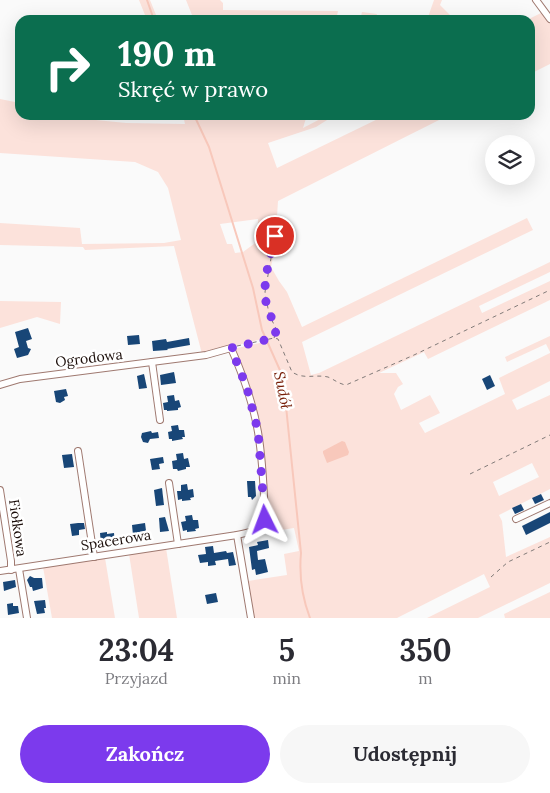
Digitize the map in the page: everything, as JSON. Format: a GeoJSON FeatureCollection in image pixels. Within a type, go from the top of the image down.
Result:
{"type":"FeatureCollection","features":[{"type":"Feature","properties":{"kind":"street"},"geometry":{"type":"LineString","coordinates":[[536,0],[550,19]]}},
{"type":"Feature","properties":{"kind":"street","name":"Ogrodowa"},"geometry":{"type":"LineString","coordinates":[[0,385],[20,379],[206,355],[231,348]]}},
{"type":"Feature","properties":{"kind":"street","name":"Spacerowa"},"geometry":{"type":"LineString","coordinates":[[0,571],[237,535],[257,531],[262,527],[265,520],[258,431],[247,388],[231,348]]}},
{"type":"Feature","properties":{"kind":"street"},"geometry":{"type":"LineString","coordinates":[[152,362],[160,420]]}},
{"type":"Feature","properties":{"kind":"street"},"geometry":{"type":"LineString","coordinates":[[78,451],[94,556]]}},
{"type":"Feature","properties":{"kind":"street"},"geometry":{"type":"LineString","coordinates":[[170,483],[178,544]]}},
{"type":"Feature","properties":{"kind":"street","name":"Fiołkowa"},"geometry":{"type":"LineString","coordinates":[[0,490],[12,561],[11,570]]}},
{"type":"Feature","properties":{"kind":"street"},"geometry":{"type":"LineString","coordinates":[[516,519],[550,503]]}},
{"type":"Feature","properties":{"kind":"street"},"geometry":{"type":"LineString","coordinates":[[237,535],[251,618]]}},
{"type":"Feature","properties":{"kind":"street"},"geometry":{"type":"LineString","coordinates":[[19,568],[27,618]]}},
{"type":"Feature","properties":{"kind":"path"},"geometry":{"type":"LineString","coordinates":[[274,338],[277,331],[269,314],[265,292],[275,236]]}},
{"type":"Feature","properties":{"kind":"path"},"geometry":{"type":"LineString","coordinates":[[231,348],[274,338],[278,339],[292,372],[307,377],[324,377],[346,385],[414,355],[550,290]]}},
{"type":"Feature","properties":{"kind":"path"},"geometry":{"type":"LineString","coordinates":[[470,474],[550,435]]}},
{"type":"Feature","properties":{"kind":"path"},"geometry":{"type":"LineString","coordinates":[[490,577],[508,562],[550,542]]}},
{"type":"Feature","properties":{"kind":"shaded area"},"geometry":{"type":"Polygon","coordinates":[[[139,0],[150,0],[156,15],[145,15],[139,0]]]}},
{"type":"Feature","properties":{"kind":"shaded area"},"geometry":{"type":"Polygon","coordinates":[[[186,0],[220,0],[223,3],[223,10],[338,11],[337,15],[192,15],[186,0]]]}},
{"type":"Feature","properties":{"kind":"shaded area"},"geometry":{"type":"Polygon","coordinates":[[[434,0],[442,0],[440,5],[450,15],[429,15],[434,0]]]}},
{"type":"Feature","properties":{"kind":"shaded area"},"geometry":{"type":"Polygon","coordinates":[[[362,12],[377,14],[377,15],[361,15],[362,12]]]}},
{"type":"Feature","properties":{"kind":"shaded area"},"geometry":{"type":"Polygon","coordinates":[[[543,12],[550,23],[550,64],[535,72],[535,16],[543,12]]]}},
{"type":"Feature","properties":{"kind":"shaded area"},"geometry":{"type":"Polygon","coordinates":[[[0,99],[15,102],[15,120],[96,120],[126,123],[185,124],[184,120],[305,120],[303,128],[318,120],[327,120],[316,127],[268,143],[277,168],[376,120],[439,120],[278,201],[275,248],[271,267],[287,292],[302,327],[527,218],[533,230],[302,342],[311,375],[319,373],[550,262],[550,272],[479,306],[482,313],[550,281],[550,300],[428,359],[424,352],[379,373],[396,373],[403,384],[398,387],[394,394],[401,410],[430,395],[440,413],[419,423],[425,433],[505,394],[499,378],[550,353],[550,381],[512,400],[517,410],[550,395],[550,489],[499,515],[502,521],[506,557],[550,537],[550,583],[478,618],[427,618],[490,587],[484,574],[397,618],[254,618],[248,581],[287,575],[284,554],[299,551],[294,528],[263,533],[268,520],[259,431],[233,349],[264,342],[262,339],[202,354],[174,246],[85,250],[83,247],[0,245],[0,223],[80,228],[82,244],[164,243],[181,240],[168,188],[158,172],[135,162],[0,153],[0,99]],[[258,219],[220,224],[227,244],[232,244],[235,253],[243,252],[258,241],[258,219]],[[532,463],[493,482],[499,496],[539,477],[532,463]]]}},
{"type":"Feature","properties":{"kind":"shaded area"},"geometry":{"type":"Polygon","coordinates":[[[0,301],[61,302],[60,324],[37,317],[0,328],[0,301]]]}},
{"type":"Feature","properties":{"kind":"shaded area"},"geometry":{"type":"Polygon","coordinates":[[[550,336],[550,352],[546,344],[507,362],[505,357],[550,336]]]}},
{"type":"Feature","properties":{"kind":"shaded area"},"geometry":{"type":"Polygon","coordinates":[[[342,441],[345,442],[349,452],[348,455],[327,463],[323,451],[342,441]]]}},
{"type":"Feature","properties":{"kind":"shaded area"},"geometry":{"type":"Polygon","coordinates":[[[166,548],[177,618],[139,618],[129,554],[166,548]]]}},
{"type":"Feature","properties":{"kind":"shaded area"},"geometry":{"type":"Polygon","coordinates":[[[105,558],[115,618],[52,618],[43,567],[105,558]]]}},
{"type":"Feature","properties":{"kind":"shaded area"},"geometry":{"type":"Polygon","coordinates":[[[550,592],[550,618],[505,618],[504,614],[550,592]]]}},
{"type":"Feature","properties":{"kind":"building"},"geometry":{"type":"Polygon","coordinates":[[[28,328],[32,339],[26,341],[28,348],[31,349],[28,355],[17,358],[14,349],[19,347],[15,332],[28,328]]]}},
{"type":"Feature","properties":{"kind":"building"},"geometry":{"type":"Polygon","coordinates":[[[139,335],[140,344],[128,345],[127,336],[139,335]]]}},
{"type":"Feature","properties":{"kind":"building"},"geometry":{"type":"Polygon","coordinates":[[[189,338],[190,345],[153,351],[152,341],[166,339],[167,342],[189,338]]]}},
{"type":"Feature","properties":{"kind":"building"},"geometry":{"type":"Polygon","coordinates":[[[174,372],[176,383],[161,385],[160,375],[174,372]]]}},
{"type":"Feature","properties":{"kind":"building"},"geometry":{"type":"Polygon","coordinates":[[[144,374],[147,388],[139,389],[137,376],[144,374]]]}},
{"type":"Feature","properties":{"kind":"building"},"geometry":{"type":"Polygon","coordinates":[[[490,375],[495,386],[487,390],[482,379],[490,375]]]}},
{"type":"Feature","properties":{"kind":"building"},"geometry":{"type":"Polygon","coordinates":[[[66,389],[68,396],[64,397],[65,400],[60,403],[56,402],[54,391],[66,389]]]}},
{"type":"Feature","properties":{"kind":"building"},"geometry":{"type":"Polygon","coordinates":[[[174,395],[175,401],[179,400],[181,407],[178,410],[164,410],[163,403],[168,402],[167,396],[174,395]]]}},
{"type":"Feature","properties":{"kind":"building"},"geometry":{"type":"Polygon","coordinates":[[[178,425],[179,430],[184,430],[185,437],[172,441],[172,439],[169,439],[168,432],[172,431],[171,426],[178,425]]]}},
{"type":"Feature","properties":{"kind":"building"},"geometry":{"type":"Polygon","coordinates":[[[151,431],[152,433],[158,432],[159,438],[150,439],[148,443],[143,442],[142,433],[151,431]]]}},
{"type":"Feature","properties":{"kind":"building"},"geometry":{"type":"Polygon","coordinates":[[[183,453],[184,459],[188,458],[190,467],[178,471],[173,469],[172,461],[177,460],[176,454],[183,453]]]}},
{"type":"Feature","properties":{"kind":"building"},"geometry":{"type":"Polygon","coordinates":[[[72,454],[74,467],[64,468],[62,455],[72,454]]]}},
{"type":"Feature","properties":{"kind":"building"},"geometry":{"type":"Polygon","coordinates":[[[163,457],[164,463],[159,464],[160,469],[152,470],[150,459],[163,457]]]}},
{"type":"Feature","properties":{"kind":"building"},"geometry":{"type":"Polygon","coordinates":[[[247,481],[255,481],[256,496],[252,500],[251,497],[248,497],[247,481]]]}},
{"type":"Feature","properties":{"kind":"building"},"geometry":{"type":"Polygon","coordinates":[[[187,484],[188,490],[193,489],[194,497],[190,498],[191,500],[178,500],[177,491],[181,491],[181,485],[187,484]]]}},
{"type":"Feature","properties":{"kind":"building"},"geometry":{"type":"Polygon","coordinates":[[[162,488],[164,505],[156,506],[154,490],[162,488]]]}},
{"type":"Feature","properties":{"kind":"building"},"geometry":{"type":"Polygon","coordinates":[[[541,494],[544,500],[535,504],[532,498],[541,494]]]}},
{"type":"Feature","properties":{"kind":"building"},"geometry":{"type":"Polygon","coordinates":[[[521,504],[524,510],[515,514],[512,508],[521,504]]]}},
{"type":"Feature","properties":{"kind":"building"},"geometry":{"type":"Polygon","coordinates":[[[550,512],[550,523],[526,535],[522,526],[550,512]]]}},
{"type":"Feature","properties":{"kind":"building"},"geometry":{"type":"Polygon","coordinates":[[[192,515],[193,520],[198,520],[199,528],[195,529],[196,531],[183,531],[181,522],[186,521],[185,516],[192,515]]]}},
{"type":"Feature","properties":{"kind":"building"},"geometry":{"type":"Polygon","coordinates":[[[165,517],[169,531],[160,532],[159,518],[165,517]]]}},
{"type":"Feature","properties":{"kind":"building"},"geometry":{"type":"Polygon","coordinates":[[[84,523],[85,529],[79,530],[79,535],[72,536],[70,524],[84,523]]]}},
{"type":"Feature","properties":{"kind":"building"},"geometry":{"type":"Polygon","coordinates":[[[145,523],[147,538],[138,539],[137,534],[133,535],[132,525],[145,523]]]}},
{"type":"Feature","properties":{"kind":"building"},"geometry":{"type":"Polygon","coordinates":[[[107,532],[107,534],[114,533],[115,544],[101,546],[100,533],[107,532]]]}},
{"type":"Feature","properties":{"kind":"building"},"geometry":{"type":"Polygon","coordinates":[[[268,540],[269,548],[257,551],[258,560],[265,559],[268,572],[256,575],[255,569],[252,570],[249,547],[258,545],[257,542],[268,540]]]}},
{"type":"Feature","properties":{"kind":"building"},"geometry":{"type":"Polygon","coordinates":[[[213,546],[214,553],[233,552],[236,565],[229,566],[228,559],[215,561],[216,565],[208,566],[208,562],[200,563],[198,555],[206,554],[205,547],[213,546]]]}},
{"type":"Feature","properties":{"kind":"building"},"geometry":{"type":"Polygon","coordinates":[[[30,576],[42,578],[43,588],[33,591],[27,580],[30,576]]]}},
{"type":"Feature","properties":{"kind":"building"},"geometry":{"type":"Polygon","coordinates":[[[15,580],[16,587],[4,591],[3,582],[15,580]]]}},
{"type":"Feature","properties":{"kind":"building"},"geometry":{"type":"Polygon","coordinates":[[[216,593],[218,602],[207,604],[205,595],[216,593]]]}},
{"type":"Feature","properties":{"kind":"building"},"geometry":{"type":"Polygon","coordinates":[[[45,600],[45,613],[37,614],[34,601],[45,600]]]}},
{"type":"Feature","properties":{"kind":"building"},"geometry":{"type":"Polygon","coordinates":[[[13,603],[13,606],[18,606],[19,613],[8,615],[7,604],[13,603]]]}},
{"type":"Feature","properties":{"kind":"waterway","name":"Sudół"},"geometry":{"type":"LineString","coordinates":[[147,0],[152,15]]}},
{"type":"Feature","properties":{"kind":"waterway","name":"Sudół"},"geometry":{"type":"LineString","coordinates":[[196,120],[209,147],[253,288],[262,330],[283,377],[301,553],[300,569],[305,602],[310,618]]}},
{"type":"Feature","properties":{"kind":"route"},"geometry":{"type":"LineString","coordinates":[[265,520],[258,431],[247,388],[231,348],[274,338],[276,334],[277,331],[269,314],[265,292],[275,236]]}}]}
